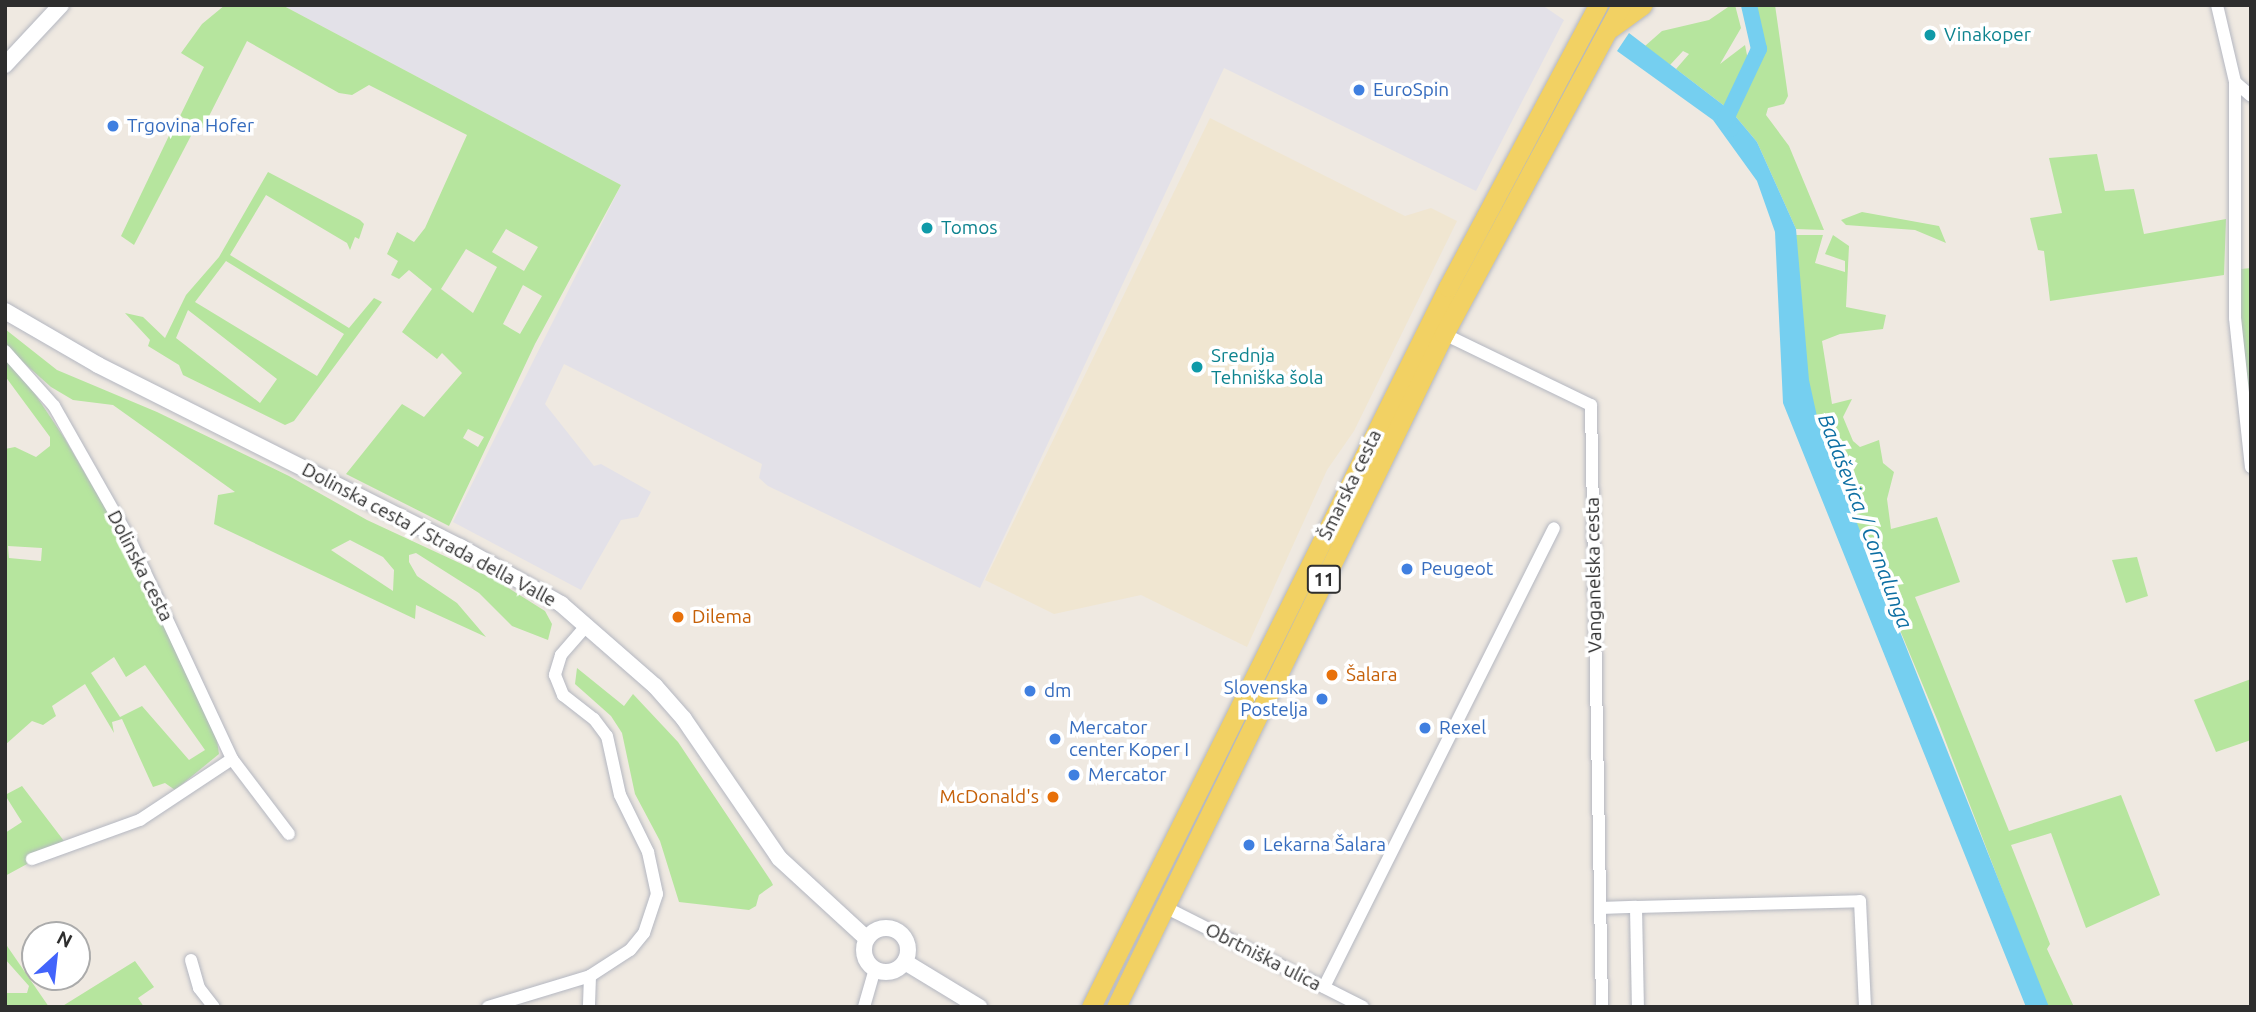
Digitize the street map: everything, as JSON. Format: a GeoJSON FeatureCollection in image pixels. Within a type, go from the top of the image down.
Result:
{"type":"FeatureCollection","features":[{"type":"Feature","properties":{"kind":"main road","name":"Šmarska cesta"},"geometry":{"type":"LineString","coordinates":[[1116,1007],[1444,334],[1621,5]]}},
{"type":"Feature","properties":{"kind":"main road"},"geometry":{"type":"LineString","coordinates":[[1608,30],[1643,5]]}},
{"type":"Feature","properties":{"kind":"main road","name":"Šmarska cesta"},"geometry":{"type":"LineString","coordinates":[[1090,1007],[1442,299],[1595,8]]}},
{"type":"Feature","properties":{"kind":"street"},"geometry":{"type":"LineString","coordinates":[[5,65],[61,5]]}},
{"type":"Feature","properties":{"kind":"street"},"geometry":{"type":"LineString","coordinates":[[2217,5],[2235,82],[2235,318],[2251,467]]}},
{"type":"Feature","properties":{"kind":"street"},"geometry":{"type":"LineString","coordinates":[[2235,82],[2251,96]]}},
{"type":"Feature","properties":{"kind":"street","name":"Dolinska cesta / Strada della Valle"},"geometry":{"type":"LineString","coordinates":[[5,311],[98,365],[460,547],[561,604],[684,719],[779,858],[866,938]]}},
{"type":"Feature","properties":{"kind":"street","name":"Vanganelska cesta"},"geometry":{"type":"LineString","coordinates":[[1444,334],[1591,405],[1602,1007]]}},
{"type":"Feature","properties":{"kind":"street","name":"Dolinska cesta"},"geometry":{"type":"LineString","coordinates":[[5,351],[54,406],[130,540],[232,759],[289,834]]}},
{"type":"Feature","properties":{"kind":"street"},"geometry":{"type":"LineString","coordinates":[[1324,987],[1554,528]]}},
{"type":"Feature","properties":{"kind":"street"},"geometry":{"type":"LineString","coordinates":[[488,1007],[590,976],[630,950],[644,933],[657,894],[648,852],[620,795],[607,736],[594,719],[563,695],[555,675],[561,655],[586,625]]}},
{"type":"Feature","properties":{"kind":"street"},"geometry":{"type":"LineString","coordinates":[[32,859],[140,820],[232,759]]}},
{"type":"Feature","properties":{"kind":"street"},"geometry":{"type":"LineString","coordinates":[[1600,908],[1860,901],[1865,1007]]}},
{"type":"Feature","properties":{"kind":"street","name":"Obrtniška ulica"},"geometry":{"type":"LineString","coordinates":[[1163,906],[1363,1007]]}},
{"type":"Feature","properties":{"kind":"street"},"geometry":{"type":"LineString","coordinates":[[1636,907],[1638,1007]]}},
{"type":"Feature","properties":{"kind":"street"},"geometry":{"type":"LineString","coordinates":[[880,928],[897,930],[908,944],[905,962],[891,972],[875,969],[864,956],[866,938],[880,928]]}},
{"type":"Feature","properties":{"kind":"street"},"geometry":{"type":"LineString","coordinates":[[191,960],[199,988],[214,1007]]}},
{"type":"Feature","properties":{"kind":"street"},"geometry":{"type":"LineString","coordinates":[[905,962],[979,1007]]}},
{"type":"Feature","properties":{"kind":"street"},"geometry":{"type":"LineString","coordinates":[[864,1007],[875,969]]}},
{"type":"Feature","properties":{"kind":"street"},"geometry":{"type":"LineString","coordinates":[[589,1007],[590,976]]}},
{"type":"Feature","properties":{"kind":"street"},"geometry":{"type":"LineString","coordinates":[[950,989],[993,1007]]}},
{"type":"Feature","properties":{"kind":"shaded area"},"geometry":{"type":"Polygon","coordinates":[[[282,5],[1542,5],[1564,20],[1476,191],[1224,68],[980,588],[768,486],[759,478],[762,464],[564,364],[545,404],[594,466],[601,464],[651,492],[638,517],[621,520],[581,590],[453,522],[621,185],[282,5]]]}},
{"type":"Feature","properties":{"kind":"shaded area"},"geometry":{"type":"Polygon","coordinates":[[[1210,118],[1405,216],[1431,208],[1457,221],[1354,431],[1327,470],[1247,647],[1141,595],[1054,614],[985,580],[1210,118]]]}},
{"type":"Feature","properties":{"kind":"green space"},"geometry":{"type":"Polygon","coordinates":[[[225,5],[282,5],[621,185],[535,344],[449,526],[346,474],[402,404],[424,417],[462,373],[442,353],[437,359],[402,332],[432,289],[409,270],[399,279],[391,275],[398,261],[387,254],[397,232],[414,242],[425,228],[467,135],[369,85],[352,95],[339,93],[247,41],[203,128],[180,116],[204,67],[181,53],[202,24],[225,5]],[[506,229],[492,252],[524,271],[538,247],[506,229]],[[466,249],[441,289],[473,313],[497,267],[466,249]],[[523,285],[503,324],[520,334],[542,296],[523,285]],[[468,429],[463,438],[478,447],[484,437],[468,429]]]}},
{"type":"Feature","properties":{"kind":"green space"},"geometry":{"type":"Polygon","coordinates":[[[1735,5],[1741,28],[1720,64],[1745,45],[1748,60],[1759,63],[1763,45],[1754,5],[1775,5],[1788,96],[1784,104],[1768,108],[1766,115],[1789,146],[1824,230],[1796,229],[1757,142],[1731,111],[1676,69],[1689,54],[1683,51],[1670,65],[1645,46],[1662,31],[1709,20],[1735,5]]]}},
{"type":"Feature","properties":{"kind":"green space"},"geometry":{"type":"Polygon","coordinates":[[[176,121],[194,130],[134,245],[121,236],[176,121]]]}},
{"type":"Feature","properties":{"kind":"green space"},"geometry":{"type":"Polygon","coordinates":[[[2097,154],[2105,191],[2134,189],[2144,234],[2226,219],[2224,275],[2050,301],[2044,251],[2038,250],[2030,218],[2062,213],[2049,158],[2097,154]]]}},
{"type":"Feature","properties":{"kind":"green space"},"geometry":{"type":"Polygon","coordinates":[[[268,172],[364,224],[359,239],[355,237],[350,250],[347,243],[266,195],[230,255],[349,328],[374,298],[382,302],[294,421],[285,425],[183,375],[179,365],[148,346],[150,340],[125,313],[143,317],[165,338],[186,295],[219,257],[268,172]],[[226,261],[195,302],[317,376],[344,334],[226,261]],[[188,310],[176,338],[260,403],[277,379],[188,310]]]}},
{"type":"Feature","properties":{"kind":"green space"},"geometry":{"type":"Polygon","coordinates":[[[1862,212],[1939,226],[1946,243],[1915,230],[1846,225],[1841,220],[1862,212]]]}},
{"type":"Feature","properties":{"kind":"green space"},"geometry":{"type":"Polygon","coordinates":[[[1796,235],[1823,235],[1815,263],[1845,272],[1845,261],[1825,254],[1833,235],[1849,246],[1846,307],[1886,315],[1883,329],[1840,334],[1822,341],[1832,404],[1852,399],[1843,417],[1853,441],[1860,447],[1879,440],[1883,463],[1894,472],[1887,499],[1891,529],[1937,517],[1960,582],[1915,597],[2009,831],[2121,795],[2160,895],[2086,928],[2051,833],[2011,845],[2050,944],[2047,949],[2074,1007],[2047,1007],[1939,724],[1823,445],[1806,384],[1796,235]]]}},
{"type":"Feature","properties":{"kind":"green space"},"geometry":{"type":"Polygon","coordinates":[[[2251,268],[2251,406],[2241,337],[2241,269],[2251,268]]]}},
{"type":"Feature","properties":{"kind":"green space"},"geometry":{"type":"Polygon","coordinates":[[[5,329],[57,370],[157,412],[289,476],[367,520],[494,579],[545,611],[552,624],[548,640],[512,626],[479,593],[416,553],[409,555],[409,562],[417,576],[457,603],[486,637],[416,605],[415,619],[214,524],[218,495],[235,492],[113,405],[73,400],[51,387],[5,346],[5,329]],[[350,540],[331,550],[393,591],[394,570],[383,557],[350,540]]]}},
{"type":"Feature","properties":{"kind":"green space"},"geometry":{"type":"Polygon","coordinates":[[[5,357],[19,370],[65,439],[129,549],[216,734],[219,754],[175,790],[165,783],[153,787],[122,719],[112,722],[114,733],[85,684],[52,706],[56,716],[43,725],[32,721],[5,745],[5,449],[15,447],[36,457],[50,446],[50,437],[5,376],[5,357]],[[8,546],[9,558],[41,561],[42,548],[8,546]],[[114,657],[91,673],[120,717],[142,706],[189,760],[205,750],[145,665],[126,677],[114,657]]]}},
{"type":"Feature","properties":{"kind":"green space"},"geometry":{"type":"Polygon","coordinates":[[[2137,557],[2148,596],[2126,603],[2112,560],[2137,557]]]}},
{"type":"Feature","properties":{"kind":"green space"},"geometry":{"type":"Polygon","coordinates":[[[577,668],[624,706],[633,694],[678,742],[773,885],[759,895],[756,906],[749,910],[679,902],[660,841],[635,794],[622,733],[611,716],[575,684],[577,668]]]}},
{"type":"Feature","properties":{"kind":"green space"},"geometry":{"type":"Polygon","coordinates":[[[2251,679],[2251,740],[2216,752],[2194,700],[2251,679]]]}},
{"type":"Feature","properties":{"kind":"green space"},"geometry":{"type":"Polygon","coordinates":[[[22,786],[64,841],[31,855],[27,864],[5,876],[5,833],[22,822],[5,795],[22,786]]]}},
{"type":"Feature","properties":{"kind":"green space"},"geometry":{"type":"Polygon","coordinates":[[[5,943],[21,966],[21,977],[5,959],[5,943]]]}},
{"type":"Feature","properties":{"kind":"green space"},"geometry":{"type":"Polygon","coordinates":[[[135,961],[154,987],[138,998],[144,1007],[61,1007],[91,991],[91,988],[135,961]]]}},
{"type":"Feature","properties":{"kind":"green space"},"geometry":{"type":"Polygon","coordinates":[[[38,991],[49,1007],[5,1007],[5,993],[38,991]]]}},
{"type":"Feature","properties":{"kind":"water"},"geometry":{"type":"Polygon","coordinates":[[[1629,33],[1731,111],[1757,142],[1796,229],[1809,380],[1820,430],[2049,1007],[2026,1007],[1783,403],[1775,232],[1757,181],[1713,120],[1617,51],[1629,33]]]}},
{"type":"Feature","properties":{"kind":"waterway","name":"Badaševica / Cornalunga"},"geometry":{"type":"LineString","coordinates":[[1731,129],[1725,121],[1759,49],[1749,5]]}},
{"type":"Feature","properties":{"kind":"place","name":"Vinakoper"},"geometry":{"type":"Point","coordinates":[1930,35]}},
{"type":"Feature","properties":{"kind":"place","name":"EuroSpin"},"geometry":{"type":"Point","coordinates":[1359,90]}},
{"type":"Feature","properties":{"kind":"place","name":"Trgovina Hofer"},"geometry":{"type":"Point","coordinates":[113,126]}},
{"type":"Feature","properties":{"kind":"place","name":"Tomos"},"geometry":{"type":"Point","coordinates":[927,228]}},
{"type":"Feature","properties":{"kind":"place","name":"Srednja Tehniška šola"},"geometry":{"type":"Point","coordinates":[1197,367]}},
{"type":"Feature","properties":{"kind":"place","name":"Peugeot"},"geometry":{"type":"Point","coordinates":[1407,569]}},
{"type":"Feature","properties":{"kind":"place","name":"Dilema"},"geometry":{"type":"Point","coordinates":[678,617]}},
{"type":"Feature","properties":{"kind":"place","name":"Šalara"},"geometry":{"type":"Point","coordinates":[1332,675]}},
{"type":"Feature","properties":{"kind":"place","name":"dm"},"geometry":{"type":"Point","coordinates":[1030,691]}},
{"type":"Feature","properties":{"kind":"place","name":"Slovenska Postelja"},"geometry":{"type":"Point","coordinates":[1322,699]}},
{"type":"Feature","properties":{"kind":"place","name":"Rexel"},"geometry":{"type":"Point","coordinates":[1425,728]}},
{"type":"Feature","properties":{"kind":"place","name":"Mercator center Koper I"},"geometry":{"type":"Point","coordinates":[1055,739]}},
{"type":"Feature","properties":{"kind":"place","name":"Mercator"},"geometry":{"type":"Point","coordinates":[1074,775]}},
{"type":"Feature","properties":{"kind":"place","name":"McDonald's"},"geometry":{"type":"Point","coordinates":[1053,797]}},
{"type":"Feature","properties":{"kind":"place","name":"Lekarna Šalara"},"geometry":{"type":"Point","coordinates":[1249,845]}}]}
